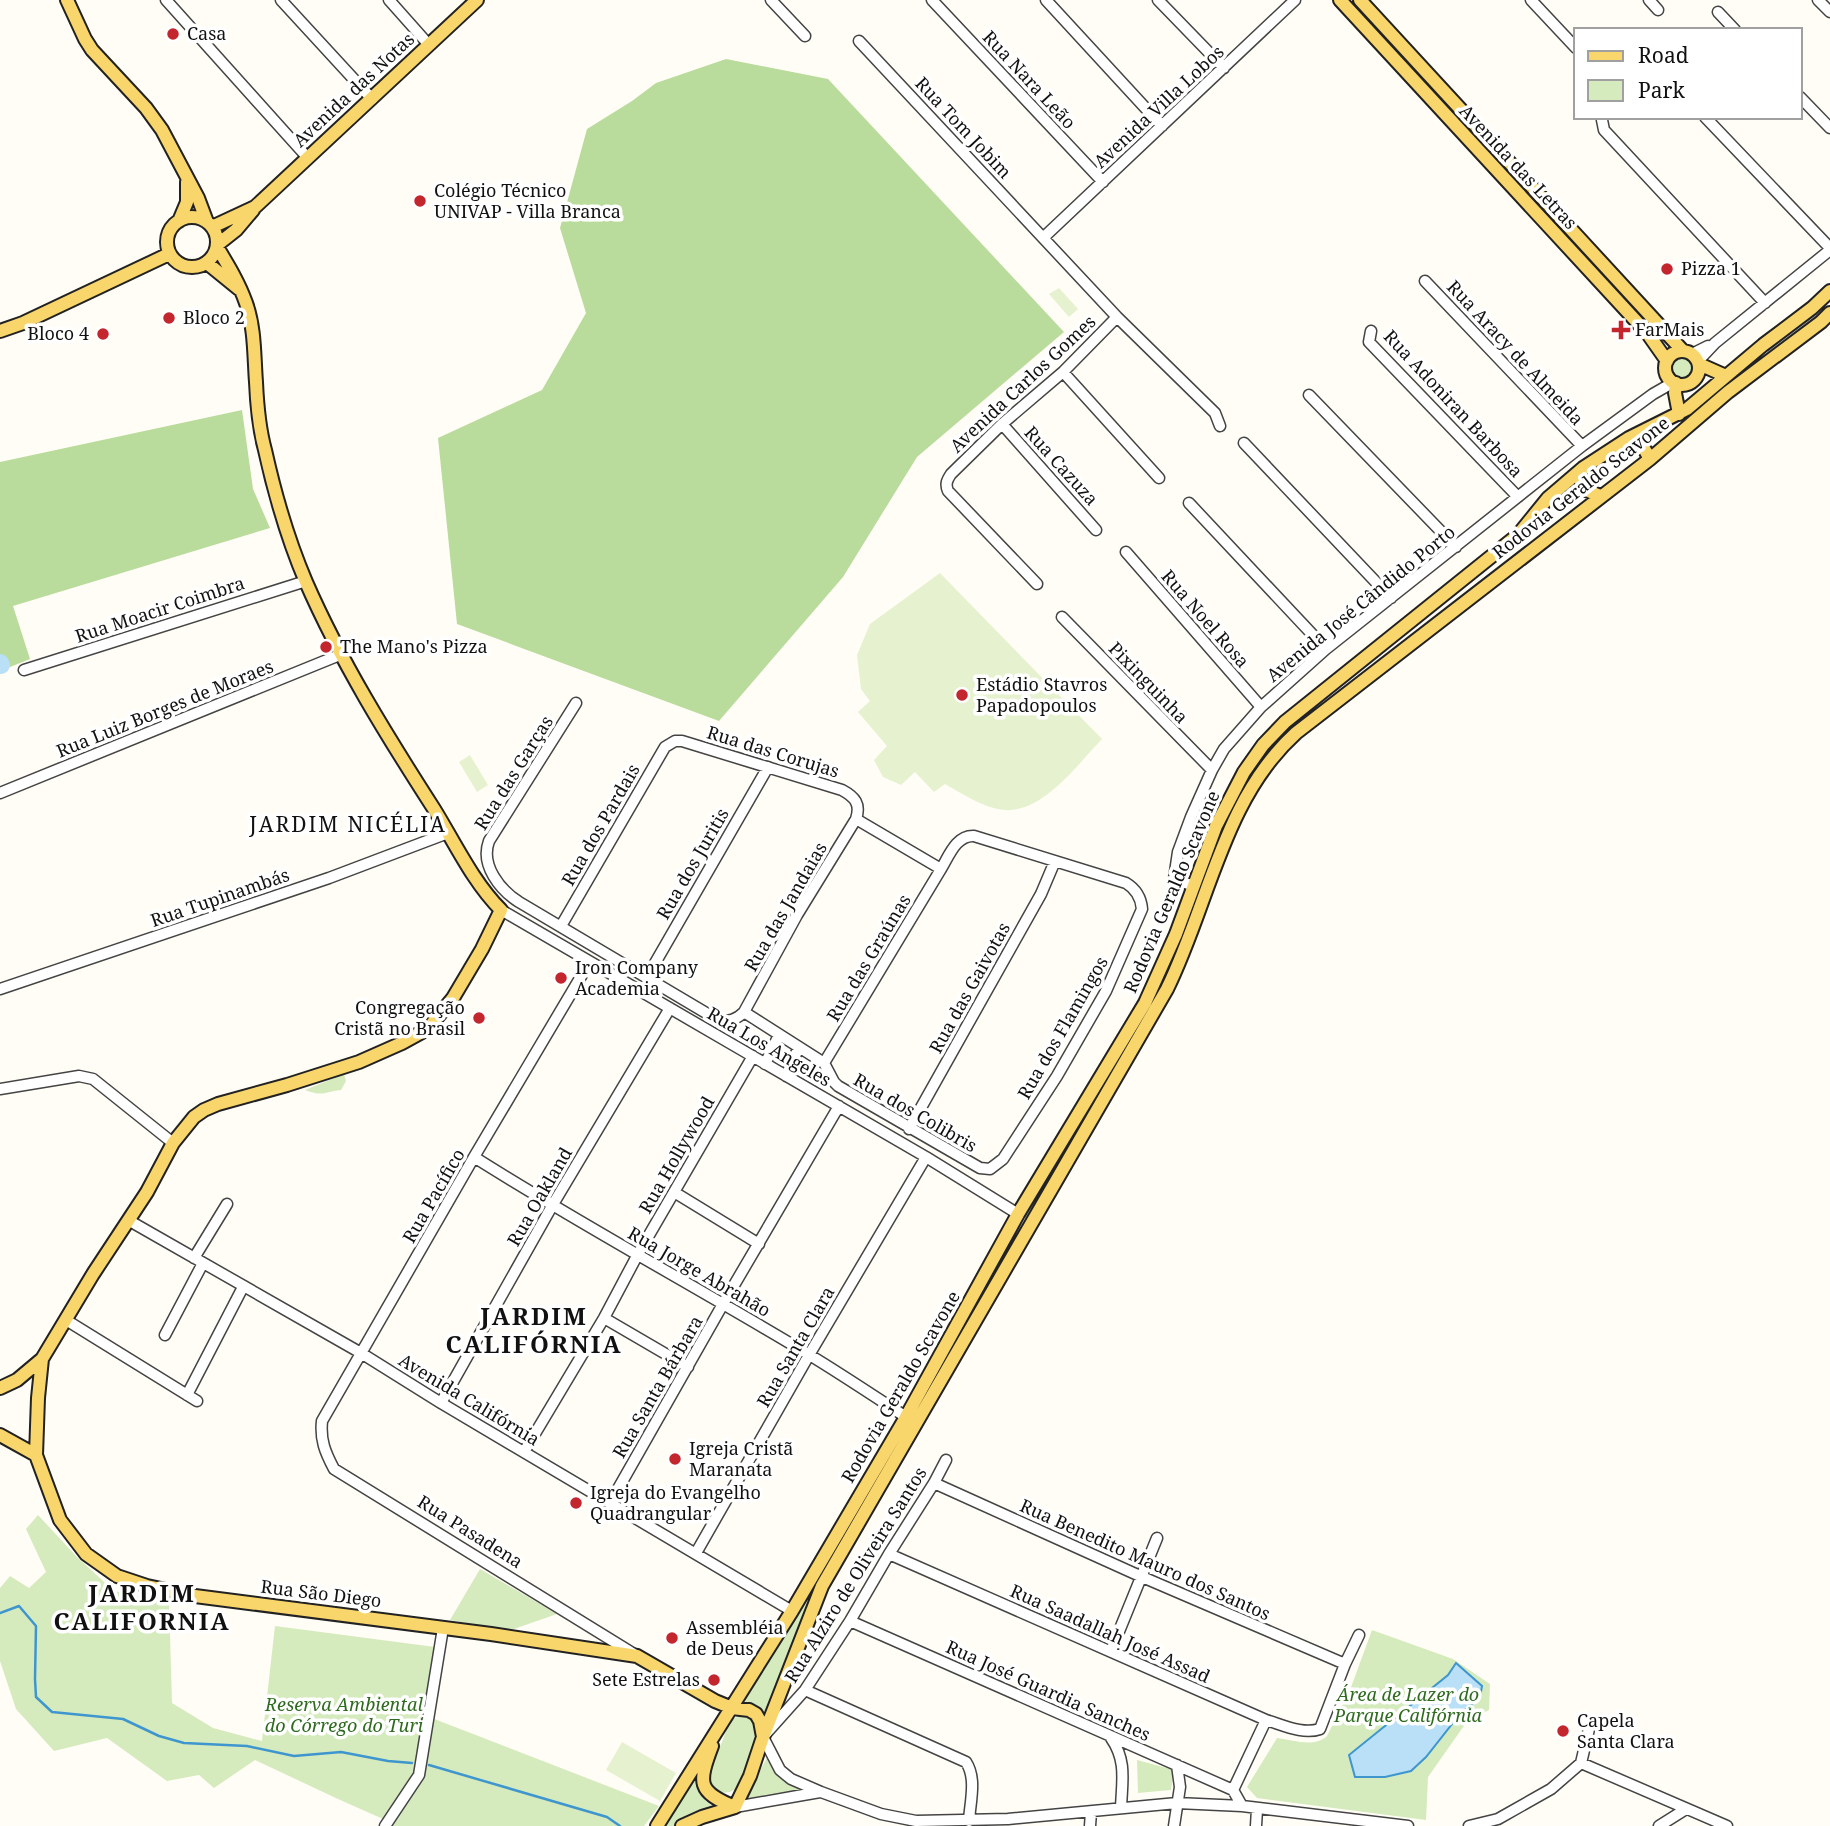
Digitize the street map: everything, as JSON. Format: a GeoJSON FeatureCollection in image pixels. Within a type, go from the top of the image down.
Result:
{"type":"FeatureCollection","features":[{"type":"Feature","properties":{"kind":"main road"},"geometry":{"type":"LineString","coordinates":[[66,0],[92,50],[146,108],[162,130],[203,209],[216,236],[217,246],[246,303],[253,335],[258,415],[264,449],[306,581],[381,726],[479,883],[501,910]]}},
{"type":"Feature","properties":{"kind":"main road","name":"Avenida das Notas"},"geometry":{"type":"LineString","coordinates":[[207,263],[217,246],[236,230],[255,207],[477,0]]}},
{"type":"Feature","properties":{"kind":"main road","name":"Avenida das Letras"},"geometry":{"type":"LineString","coordinates":[[1340,0],[1648,334],[1667,361]]}},
{"type":"Feature","properties":{"kind":"main road","name":"Avenida das Letras"},"geometry":{"type":"LineString","coordinates":[[1360,0],[1693,357]]}},
{"type":"Feature","properties":{"kind":"main road"},"geometry":{"type":"LineString","coordinates":[[186,178],[187,202],[167,236],[169,254],[186,267],[207,263],[239,289]]}},
{"type":"Feature","properties":{"kind":"main road","name":"Avenida das Notas"},"geometry":{"type":"LineString","coordinates":[[178,221],[193,217],[210,225],[255,207]]}},
{"type":"Feature","properties":{"kind":"main road"},"geometry":{"type":"LineString","coordinates":[[0,331],[23,323],[169,254]]}},
{"type":"Feature","properties":{"kind":"main road","name":"Rodovia Geraldo Scavone"},"geometry":{"type":"LineString","coordinates":[[657,1826],[792,1611],[906,1417],[1018,1214],[1145,1003],[1167,955],[1216,826],[1249,765],[1269,738],[1284,722],[1518,535],[1548,498],[1583,468],[1629,438],[1679,414],[1830,291]]}},
{"type":"Feature","properties":{"kind":"main road","name":"Rodovia Geraldo Scavone"},"geometry":{"type":"LineString","coordinates":[[735,1807],[750,1776],[822,1586],[1167,989],[1234,822],[1261,772],[1296,733],[1650,458],[1830,313]]}},
{"type":"Feature","properties":{"kind":"main road"},"geometry":{"type":"LineString","coordinates":[[1679,414],[1673,380],[1666,371],[1667,361],[1673,354],[1693,357],[1726,376],[1728,393]]}},
{"type":"Feature","properties":{"kind":"main road"},"geometry":{"type":"LineString","coordinates":[[1673,380],[1686,384],[1695,379],[1698,374],[1693,357]]}},
{"type":"Feature","properties":{"kind":"main road"},"geometry":{"type":"LineString","coordinates":[[1629,438],[1642,445],[1650,458]]}},
{"type":"Feature","properties":{"kind":"main road"},"geometry":{"type":"LineString","coordinates":[[1583,468],[1580,479],[1584,489],[1600,496]]}},
{"type":"Feature","properties":{"kind":"main road","name":"Rua São Diego"},"geometry":{"type":"LineString","coordinates":[[501,910],[453,998],[432,1025],[402,1043],[359,1062],[218,1104],[194,1117],[173,1143],[147,1192],[43,1360],[38,1398],[36,1455],[60,1520],[86,1554],[117,1576],[147,1586],[195,1596],[637,1656]]}},
{"type":"Feature","properties":{"kind":"main road"},"geometry":{"type":"LineString","coordinates":[[0,1388],[17,1380],[43,1360]]}},
{"type":"Feature","properties":{"kind":"main road"},"geometry":{"type":"LineString","coordinates":[[17,1380],[30,1388],[38,1398]]}},
{"type":"Feature","properties":{"kind":"main road"},"geometry":{"type":"LineString","coordinates":[[0,1435],[36,1455]]}},
{"type":"Feature","properties":{"kind":"main road","name":"Rua Pasadena"},"geometry":{"type":"LineString","coordinates":[[637,1656],[715,1701],[732,1708],[750,1710],[760,1721],[763,1737]]}},
{"type":"Feature","properties":{"kind":"main road"},"geometry":{"type":"LineString","coordinates":[[721,1723],[702,1778],[707,1792],[715,1800],[735,1807]]}},
{"type":"Feature","properties":{"kind":"main road"},"geometry":{"type":"LineString","coordinates":[[682,1826],[735,1807]]}},
{"type":"Feature","properties":{"kind":"street"},"geometry":{"type":"LineString","coordinates":[[166,0],[307,157]]}},
{"type":"Feature","properties":{"kind":"street"},"geometry":{"type":"LineString","coordinates":[[281,0],[372,99]]}},
{"type":"Feature","properties":{"kind":"street"},"geometry":{"type":"LineString","coordinates":[[389,0],[429,45]]}},
{"type":"Feature","properties":{"kind":"street"},"geometry":{"type":"LineString","coordinates":[[771,0],[805,36]]}},
{"type":"Feature","properties":{"kind":"street","name":"Rua Nara Leão"},"geometry":{"type":"LineString","coordinates":[[932,0],[1103,182]]}},
{"type":"Feature","properties":{"kind":"street"},"geometry":{"type":"LineString","coordinates":[[1046,0],[1162,126]]}},
{"type":"Feature","properties":{"kind":"street"},"geometry":{"type":"LineString","coordinates":[[1158,0],[1224,68]]}},
{"type":"Feature","properties":{"kind":"street","name":"Avenida Villa Lobos"},"geometry":{"type":"LineString","coordinates":[[1044,237],[1294,0]]}},
{"type":"Feature","properties":{"kind":"street"},"geometry":{"type":"LineString","coordinates":[[1531,0],[1574,46]]}},
{"type":"Feature","properties":{"kind":"street"},"geometry":{"type":"LineString","coordinates":[[1649,0],[1658,10]]}},
{"type":"Feature","properties":{"kind":"street"},"geometry":{"type":"LineString","coordinates":[[1818,0],[1830,12]]}},
{"type":"Feature","properties":{"kind":"street"},"geometry":{"type":"LineString","coordinates":[[1718,12],[1733,28]]}},
{"type":"Feature","properties":{"kind":"street","name":"Rua Tom Jobim"},"geometry":{"type":"LineString","coordinates":[[859,41],[1118,317],[1216,413],[1220,426]]}},
{"type":"Feature","properties":{"kind":"street"},"geometry":{"type":"LineString","coordinates":[[1802,99],[1830,128]]}},
{"type":"Feature","properties":{"kind":"street"},"geometry":{"type":"LineString","coordinates":[[1693,357],[1715,343],[1830,249],[1707,119]]}},
{"type":"Feature","properties":{"kind":"street"},"geometry":{"type":"LineString","coordinates":[[1602,120],[1604,130],[1765,303]]}},
{"type":"Feature","properties":{"kind":"street","name":"Rua Aracy de Almeida"},"geometry":{"type":"LineString","coordinates":[[1425,281],[1581,446]]}},
{"type":"Feature","properties":{"kind":"street","name":"Avenida Carlos Gomes"},"geometry":{"type":"LineString","coordinates":[[1037,584],[947,491],[946,486],[951,474],[1002,424],[1063,372],[1118,317]]}},
{"type":"Feature","properties":{"kind":"street","name":"Rua Adoniran Barbosa"},"geometry":{"type":"LineString","coordinates":[[1371,331],[1370,342],[1518,497]]}},
{"type":"Feature","properties":{"kind":"street"},"geometry":{"type":"LineString","coordinates":[[1063,372],[1159,478]]}},
{"type":"Feature","properties":{"kind":"street","name":"Avenida José Cândido Porto"},"geometry":{"type":"LineString","coordinates":[[1194,886],[1174,879],[1174,870],[1191,817],[1224,749],[1261,707],[1326,649],[1581,446],[1673,380]]}},
{"type":"Feature","properties":{"kind":"street"},"geometry":{"type":"LineString","coordinates":[[1308,396],[1455,547]]}},
{"type":"Feature","properties":{"kind":"street","name":"Rua Cazuza"},"geometry":{"type":"LineString","coordinates":[[1002,424],[1096,530]]}},
{"type":"Feature","properties":{"kind":"street"},"geometry":{"type":"LineString","coordinates":[[1244,443],[1391,598]]}},
{"type":"Feature","properties":{"kind":"street"},"geometry":{"type":"LineString","coordinates":[[1189,503],[1326,649]]}},
{"type":"Feature","properties":{"kind":"street","name":"Rua Noel Rosa"},"geometry":{"type":"LineString","coordinates":[[1126,552],[1261,707]]}},
{"type":"Feature","properties":{"kind":"street","name":"Rua Moacir Coimbra"},"geometry":{"type":"LineString","coordinates":[[24,670],[306,581]]}},
{"type":"Feature","properties":{"kind":"street","name":"Pixinguinha"},"geometry":{"type":"LineString","coordinates":[[1062,617],[1212,770]]}},
{"type":"Feature","properties":{"kind":"street","name":"Rua Luiz Borges de Moraes"},"geometry":{"type":"LineString","coordinates":[[0,793],[342,654]]}},
{"type":"Feature","properties":{"kind":"street","name":"Rua das Garças"},"geometry":{"type":"LineString","coordinates":[[561,926],[506,892],[487,862],[486,849],[576,703]]}},
{"type":"Feature","properties":{"kind":"street","name":"Rua das Corujas"},"geometry":{"type":"LineString","coordinates":[[670,743],[682,741],[842,790],[853,796],[859,808],[856,819]]}},
{"type":"Feature","properties":{"kind":"street","name":"Rua dos Pardais"},"geometry":{"type":"LineString","coordinates":[[561,926],[665,747],[670,743]]}},
{"type":"Feature","properties":{"kind":"street","name":"Rua dos Juritis"},"geometry":{"type":"LineString","coordinates":[[646,977],[768,767]]}},
{"type":"Feature","properties":{"kind":"street"},"geometry":{"type":"LineString","coordinates":[[856,819],[940,869],[958,841],[967,835],[1055,861]]}},
{"type":"Feature","properties":{"kind":"street","name":"Rua das Jandaias"},"geometry":{"type":"LineString","coordinates":[[744,1012],[797,915],[856,819]]}},
{"type":"Feature","properties":{"kind":"street","name":"Rua Tupinambás"},"geometry":{"type":"LineString","coordinates":[[0,989],[329,878],[449,833]]}},
{"type":"Feature","properties":{"kind":"street","name":"Rua dos Flamingos"},"geometry":{"type":"LineString","coordinates":[[990,1169],[1003,1159],[1051,1086],[1106,991],[1142,909],[1142,901],[1126,883],[1055,861]]}},
{"type":"Feature","properties":{"kind":"street","name":"Rua das Gaivotas"},"geometry":{"type":"LineString","coordinates":[[909,1129],[1041,894],[1055,861]]}},
{"type":"Feature","properties":{"kind":"street","name":"Rua das Graúnas"},"geometry":{"type":"LineString","coordinates":[[824,1063],[940,869]]}},
{"type":"Feature","properties":{"kind":"street","name":"Rua Los Angeles"},"geometry":{"type":"LineString","coordinates":[[501,910],[926,1157],[1018,1214]]}},
{"type":"Feature","properties":{"kind":"street"},"geometry":{"type":"LineString","coordinates":[[561,926],[718,1020],[733,1020],[744,1012]]}},
{"type":"Feature","properties":{"kind":"street","name":"Rua Pacífico"},"geometry":{"type":"LineString","coordinates":[[324,1449],[322,1421],[589,963]]}},
{"type":"Feature","properties":{"kind":"street","name":"Rua Oakland"},"geometry":{"type":"LineString","coordinates":[[441,1403],[552,1206],[670,1008]]}},
{"type":"Feature","properties":{"kind":"street","name":"Rua dos Colibris"},"geometry":{"type":"LineString","coordinates":[[744,1012],[824,1063],[838,1086],[980,1168],[990,1169]]}},
{"type":"Feature","properties":{"kind":"street"},"geometry":{"type":"LineString","coordinates":[[765,1064],[779,1035]]}},
{"type":"Feature","properties":{"kind":"street"},"geometry":{"type":"LineString","coordinates":[[786,1076],[799,1047]]}},
{"type":"Feature","properties":{"kind":"street","name":"Rua Hollywood"},"geometry":{"type":"LineString","coordinates":[[524,1452],[604,1318],[753,1056]]}},
{"type":"Feature","properties":{"kind":"street"},"geometry":{"type":"LineString","coordinates":[[0,1089],[79,1076],[93,1079],[173,1143]]}},
{"type":"Feature","properties":{"kind":"street","name":"Rua Santa Bárbara"},"geometry":{"type":"LineString","coordinates":[[610,1503],[839,1106]]}},
{"type":"Feature","properties":{"kind":"street","name":"Rua Jorge Abrahão"},"geometry":{"type":"LineString","coordinates":[[474,1157],[552,1206],[809,1355],[906,1417]]}},
{"type":"Feature","properties":{"kind":"street","name":"Rua Santa Clara"},"geometry":{"type":"LineString","coordinates":[[696,1553],[926,1157]]}},
{"type":"Feature","properties":{"kind":"street"},"geometry":{"type":"LineString","coordinates":[[674,1192],[759,1244]]}},
{"type":"Feature","properties":{"kind":"street"},"geometry":{"type":"LineString","coordinates":[[165,1335],[227,1203]]}},
{"type":"Feature","properties":{"kind":"street","name":"Avenida Califórnia"},"geometry":{"type":"LineString","coordinates":[[128,1220],[361,1353],[792,1611]]}},
{"type":"Feature","properties":{"kind":"street"},"geometry":{"type":"LineString","coordinates":[[187,1395],[243,1287]]}},
{"type":"Feature","properties":{"kind":"street"},"geometry":{"type":"LineString","coordinates":[[604,1318],[688,1367]]}},
{"type":"Feature","properties":{"kind":"street"},"geometry":{"type":"LineString","coordinates":[[66,1320],[197,1401]]}},
{"type":"Feature","properties":{"kind":"street","name":"Rua Pasadena"},"geometry":{"type":"LineString","coordinates":[[324,1449],[334,1469],[637,1656]]}},
{"type":"Feature","properties":{"kind":"street","name":"Rua Alziro de Oliveira Santos"},"geometry":{"type":"LineString","coordinates":[[763,1737],[805,1690],[850,1621],[946,1460]]}},
{"type":"Feature","properties":{"kind":"street","name":"Rua Benedito Mauro dos Santos"},"geometry":{"type":"LineString","coordinates":[[934,1483],[1345,1664]]}},
{"type":"Feature","properties":{"kind":"street"},"geometry":{"type":"LineString","coordinates":[[1111,1651],[1157,1538]]}},
{"type":"Feature","properties":{"kind":"street","name":"Rua Saadallah José Assad"},"geometry":{"type":"LineString","coordinates":[[889,1554],[1266,1720],[1303,1731],[1320,1729],[1345,1664]]}},
{"type":"Feature","properties":{"kind":"street","name":"Rua José Guardia Sanches"},"geometry":{"type":"LineString","coordinates":[[850,1621],[1233,1790]]}},
{"type":"Feature","properties":{"kind":"street"},"geometry":{"type":"LineString","coordinates":[[385,1826],[419,1775],[443,1628]]}},
{"type":"Feature","properties":{"kind":"street"},"geometry":{"type":"LineString","coordinates":[[1345,1664],[1359,1634]]}},
{"type":"Feature","properties":{"kind":"street"},"geometry":{"type":"LineString","coordinates":[[599,1650],[604,1645],[606,1636]]}},
{"type":"Feature","properties":{"kind":"street"},"geometry":{"type":"LineString","coordinates":[[805,1690],[965,1762],[972,1777],[969,1821]]}},
{"type":"Feature","properties":{"kind":"street"},"geometry":{"type":"LineString","coordinates":[[1242,1806],[1233,1790],[1266,1720]]}},
{"type":"Feature","properties":{"kind":"street"},"geometry":{"type":"LineString","coordinates":[[1469,1826],[1499,1823],[1551,1789],[1581,1763],[1589,1729]]}},
{"type":"Feature","properties":{"kind":"street"},"geometry":{"type":"LineString","coordinates":[[1109,1736],[1119,1750],[1123,1766],[1121,1808]]}},
{"type":"Feature","properties":{"kind":"street"},"geometry":{"type":"LineString","coordinates":[[763,1737],[780,1770],[791,1779],[881,1814],[929,1824],[969,1821],[1007,1823],[1177,1803],[1242,1806],[1340,1822],[1408,1826]]}},
{"type":"Feature","properties":{"kind":"street"},"geometry":{"type":"LineString","coordinates":[[1581,1763],[1727,1826]]}},
{"type":"Feature","properties":{"kind":"street"},"geometry":{"type":"LineString","coordinates":[[1174,1826],[1180,1781],[1177,1765]]}},
{"type":"Feature","properties":{"kind":"street"},"geometry":{"type":"LineString","coordinates":[[735,1807],[821,1792]]}},
{"type":"Feature","properties":{"kind":"street"},"geometry":{"type":"LineString","coordinates":[[1256,1826],[1258,1809]]}},
{"type":"Feature","properties":{"kind":"street"},"geometry":{"type":"LineString","coordinates":[[1659,1826],[1686,1809]]}},
{"type":"Feature","properties":{"kind":"street"},"geometry":{"type":"LineString","coordinates":[[1090,1826],[1091,1812]]}},
{"type":"Feature","properties":{"kind":"green space"},"geometry":{"type":"Polygon","coordinates":[[[726,59],[828,79],[1064,332],[917,457],[843,577],[719,721],[457,624],[438,438],[542,390],[586,313],[560,228],[587,129],[656,83],[726,59]]]}},
{"type":"Feature","properties":{"kind":"green space"},"geometry":{"type":"Polygon","coordinates":[[[1059,288],[1078,309],[1069,317],[1049,294],[1059,288]]]}},
{"type":"Feature","properties":{"kind":"green space"},"geometry":{"type":"Polygon","coordinates":[[[1678,355],[1686,355],[1693,362],[1693,370],[1686,377],[1678,377],[1671,370],[1671,362],[1678,355]]]}},
{"type":"Feature","properties":{"kind":"green space"},"geometry":{"type":"Polygon","coordinates":[[[242,410],[253,489],[270,528],[13,606],[30,659],[0,671],[0,462],[242,410]]]}},
{"type":"Feature","properties":{"kind":"green space","name":"Estádio Stavros Papadopoulos"},"geometry":{"type":"Polygon","coordinates":[[[940,573],[1102,739],[1070,774],[1046,796],[1032,804],[1018,809],[996,809],[981,804],[945,784],[934,792],[915,772],[901,785],[883,777],[874,760],[887,746],[858,712],[870,701],[861,689],[857,655],[870,624],[940,573]]]}},
{"type":"Feature","properties":{"kind":"green space"},"geometry":{"type":"Polygon","coordinates":[[[470,755],[488,785],[477,792],[459,762],[470,755]]]}},
{"type":"Feature","properties":{"kind":"green space"},"geometry":{"type":"Polygon","coordinates":[[[344,1074],[346,1081],[341,1090],[320,1094],[305,1090],[344,1074]]]}},
{"type":"Feature","properties":{"kind":"green space","name":"Reserva Ambiental do Córrego do Turi"},"geometry":{"type":"Polygon","coordinates":[[[38,1515],[77,1557],[114,1591],[169,1603],[172,1703],[213,1728],[262,1741],[275,1626],[435,1647],[424,1715],[659,1806],[644,1826],[385,1826],[383,1819],[255,1760],[214,1788],[199,1775],[167,1781],[107,1738],[54,1751],[16,1709],[0,1661],[0,1588],[10,1576],[29,1588],[46,1572],[26,1529],[38,1515]]]}},
{"type":"Feature","properties":{"kind":"green space"},"geometry":{"type":"Polygon","coordinates":[[[480,1569],[557,1614],[508,1631],[450,1620],[480,1569]]]}},
{"type":"Feature","properties":{"kind":"green space"},"geometry":{"type":"Polygon","coordinates":[[[808,1596],[810,1599],[768,1721],[755,1706],[744,1701],[808,1596]]]}},
{"type":"Feature","properties":{"kind":"green space","name":"Área de Lazer do Parque Califórnia"},"geometry":{"type":"Polygon","coordinates":[[[1372,1630],[1453,1659],[1490,1684],[1489,1710],[1468,1720],[1428,1777],[1426,1820],[1257,1798],[1247,1787],[1277,1738],[1316,1742],[1327,1736],[1350,1690],[1372,1630]]]}},
{"type":"Feature","properties":{"kind":"green space"},"geometry":{"type":"Polygon","coordinates":[[[742,1715],[753,1719],[758,1730],[738,1788],[721,1793],[710,1785],[708,1777],[730,1720],[742,1715]]]}},
{"type":"Feature","properties":{"kind":"green space"},"geometry":{"type":"Polygon","coordinates":[[[622,1742],[676,1773],[660,1801],[606,1770],[622,1742]]]}},
{"type":"Feature","properties":{"kind":"green space"},"geometry":{"type":"Polygon","coordinates":[[[768,1756],[791,1784],[805,1791],[743,1801],[768,1756]]]}},
{"type":"Feature","properties":{"kind":"green space"},"geometry":{"type":"Polygon","coordinates":[[[1137,1760],[1174,1770],[1171,1790],[1138,1793],[1137,1760]]]}},
{"type":"Feature","properties":{"kind":"green space"},"geometry":{"type":"Polygon","coordinates":[[[696,1776],[701,1794],[714,1807],[674,1826],[664,1826],[696,1776]]]}},
{"type":"Feature","properties":{"kind":"water"},"geometry":{"type":"Polygon","coordinates":[[[1456,1663],[1482,1686],[1480,1698],[1460,1714],[1426,1757],[1411,1771],[1385,1777],[1355,1777],[1349,1755],[1448,1675],[1456,1663]]]}},
{"type":"Feature","properties":{"kind":"waterway"},"geometry":{"type":"LineString","coordinates":[[0,1613],[19,1606],[36,1626],[36,1697],[52,1712],[123,1719],[159,1736],[184,1743],[247,1746],[294,1756],[341,1752],[412,1763]]}},
{"type":"Feature","properties":{"kind":"waterway"},"geometry":{"type":"LineString","coordinates":[[429,1765],[607,1817],[620,1826]]}},
{"type":"Feature","properties":{"kind":"place","name":"Casa"},"geometry":{"type":"Point","coordinates":[173,34]}},
{"type":"Feature","properties":{"kind":"place","name":"Colégio Técnico UNIVAP - Villa Branca"},"geometry":{"type":"Point","coordinates":[420,201]}},
{"type":"Feature","properties":{"kind":"place","name":"Pizza 1"},"geometry":{"type":"Point","coordinates":[1667,269]}},
{"type":"Feature","properties":{"kind":"place","name":"Bloco 2"},"geometry":{"type":"Point","coordinates":[169,318]}},
{"type":"Feature","properties":{"kind":"place","name":"FarMais"},"geometry":{"type":"Point","coordinates":[1621,330]}},
{"type":"Feature","properties":{"kind":"place","name":"Bloco 4"},"geometry":{"type":"Point","coordinates":[103,334]}},
{"type":"Feature","properties":{"kind":"place","name":"The Mano's Pizza"},"geometry":{"type":"Point","coordinates":[326,647]}},
{"type":"Feature","properties":{"kind":"place","name":"Estádio Stavros Papadopoulos"},"geometry":{"type":"Point","coordinates":[962,695]}},
{"type":"Feature","properties":{"kind":"place","name":"Iron Company Academia"},"geometry":{"type":"Point","coordinates":[561,978]}},
{"type":"Feature","properties":{"kind":"place","name":"Congregação Cristã no Brasil"},"geometry":{"type":"Point","coordinates":[479,1018]}},
{"type":"Feature","properties":{"kind":"place","name":"Igreja Cristã Maranata"},"geometry":{"type":"Point","coordinates":[675,1459]}},
{"type":"Feature","properties":{"kind":"place","name":"Igreja do Evangelho Quadrangular"},"geometry":{"type":"Point","coordinates":[576,1503]}},
{"type":"Feature","properties":{"kind":"place","name":"Assembléia de Deus"},"geometry":{"type":"Point","coordinates":[672,1638]}},
{"type":"Feature","properties":{"kind":"place","name":"Sete Estrelas"},"geometry":{"type":"Point","coordinates":[714,1680]}},
{"type":"Feature","properties":{"kind":"place","name":"Capela Santa Clara"},"geometry":{"type":"Point","coordinates":[1563,1731]}},
{"type":"Feature","properties":{"kind":"district","name":"JARDIM NICÉLIA"},"geometry":{"type":"Point","coordinates":[348,825]}},
{"type":"Feature","properties":{"kind":"district","name":"JARDIM CALIFÓRNIA"},"geometry":{"type":"Point","coordinates":[534,1331]}},
{"type":"Feature","properties":{"kind":"district","name":"JARDIM CALIFORNIA"},"geometry":{"type":"Point","coordinates":[142,1608]}}]}
